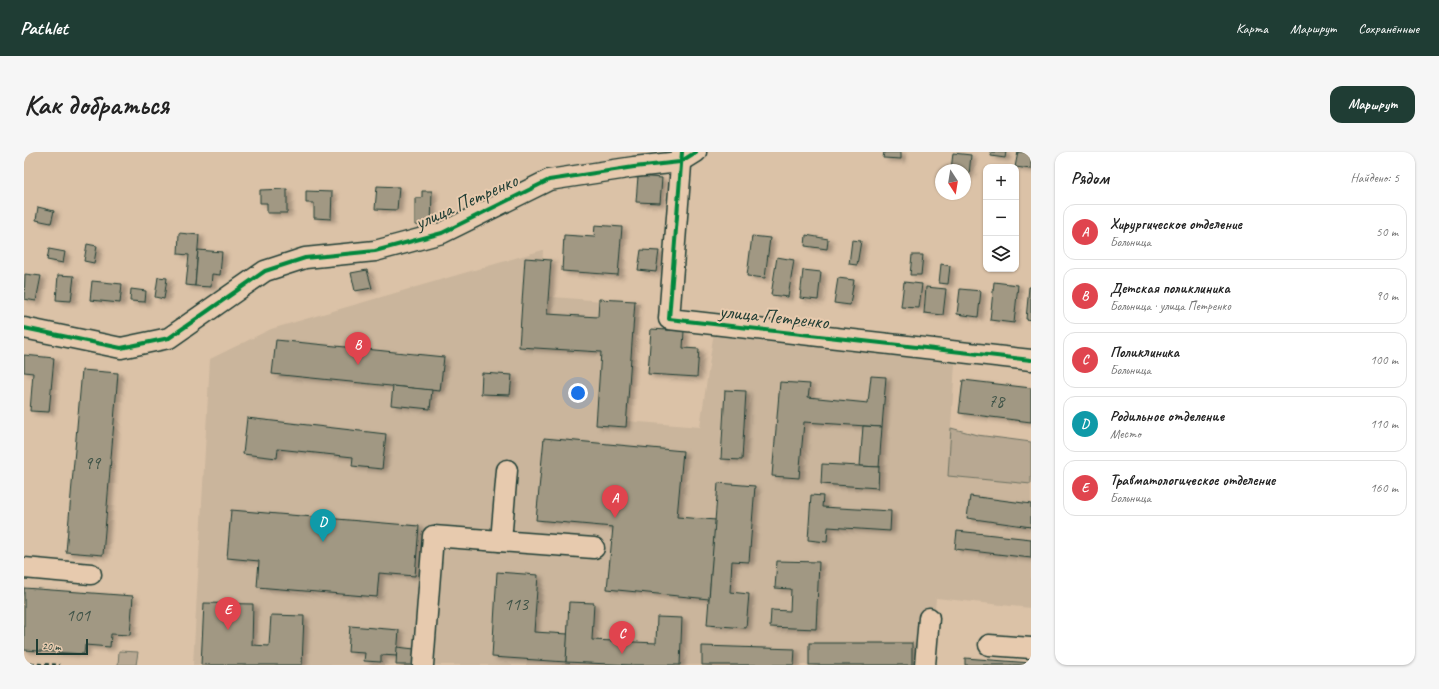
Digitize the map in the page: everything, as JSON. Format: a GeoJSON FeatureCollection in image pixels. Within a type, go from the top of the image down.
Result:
{"type":"FeatureCollection","features":[{"type":"Feature","properties":{"kind":"street","name":"улица Петренко"},"geometry":{"type":"LineString","coordinates":[[24,328],[121,348],[169,338],[265,271],[305,258],[375,251],[442,233],[549,180],[634,167],[686,155],[669,319],[1031,360]]}},
{"type":"Feature","properties":{"kind":"street"},"geometry":{"type":"LineString","coordinates":[[502,541],[507,470]]}},
{"type":"Feature","properties":{"kind":"street"},"geometry":{"type":"LineString","coordinates":[[423,665],[433,536],[594,548]]}},
{"type":"Feature","properties":{"kind":"street"},"geometry":{"type":"LineString","coordinates":[[24,568],[92,574]]}},
{"type":"Feature","properties":{"kind":"street"},"geometry":{"type":"LineString","coordinates":[[925,665],[929,618]]}},
{"type":"Feature","properties":{"kind":"street"},"geometry":{"type":"LineString","coordinates":[[990,645],[1031,648]]}},
{"type":"Feature","properties":{"kind":"path"},"geometry":{"type":"LineString","coordinates":[[24,662],[60,665]]}},
{"type":"Feature","properties":{"kind":"shaded area"},"geometry":{"type":"Polygon","coordinates":[[[543,250],[541,296],[640,304],[627,421],[700,427],[715,324],[955,363],[948,476],[1031,484],[1031,608],[936,598],[930,665],[193,665],[210,359],[271,329],[543,250]]]}},
{"type":"Feature","properties":{"kind":"shaded area"},"geometry":{"type":"Polygon","coordinates":[[[951,428],[977,435],[1031,442],[1031,484],[948,476],[951,428]]]}},
{"type":"Feature","properties":{"kind":"shaded area"},"geometry":{"type":"Polygon","coordinates":[[[119,651],[138,652],[136,665],[118,665],[119,651]]]}},
{"type":"Feature","properties":{"kind":"building"},"geometry":{"type":"Polygon","coordinates":[[[884,152],[901,152],[901,159],[883,158],[884,152]]]}},
{"type":"Feature","properties":{"kind":"building"},"geometry":{"type":"Polygon","coordinates":[[[991,152],[1006,152],[1005,158],[991,156],[991,152]]]}},
{"type":"Feature","properties":{"kind":"building"},"geometry":{"type":"Polygon","coordinates":[[[1018,152],[1031,152],[1031,169],[1019,168],[1019,164],[1016,164],[1018,152]]]}},
{"type":"Feature","properties":{"kind":"building"},"geometry":{"type":"Polygon","coordinates":[[[953,153],[971,155],[970,164],[952,164],[953,153]]]}},
{"type":"Feature","properties":{"kind":"building"},"geometry":{"type":"Polygon","coordinates":[[[638,176],[662,178],[660,203],[636,202],[638,176]]]}},
{"type":"Feature","properties":{"kind":"building"},"geometry":{"type":"Polygon","coordinates":[[[377,186],[399,187],[397,210],[375,209],[377,186]]]}},
{"type":"Feature","properties":{"kind":"building"},"geometry":{"type":"Polygon","coordinates":[[[287,189],[287,213],[267,213],[267,203],[260,203],[260,190],[287,189]]]}},
{"type":"Feature","properties":{"kind":"building"},"geometry":{"type":"Polygon","coordinates":[[[306,191],[332,192],[331,219],[314,218],[314,203],[306,203],[306,191]]]}},
{"type":"Feature","properties":{"kind":"building"},"geometry":{"type":"Polygon","coordinates":[[[422,191],[432,191],[431,226],[415,225],[415,198],[422,198],[422,191]]]}},
{"type":"Feature","properties":{"kind":"building"},"geometry":{"type":"Polygon","coordinates":[[[38,207],[54,211],[51,223],[36,220],[38,207]]]}},
{"type":"Feature","properties":{"kind":"building"},"geometry":{"type":"Polygon","coordinates":[[[595,225],[622,227],[618,275],[562,271],[564,235],[594,237],[595,225]]]}},
{"type":"Feature","properties":{"kind":"building"},"geometry":{"type":"Polygon","coordinates":[[[179,233],[199,235],[195,286],[186,285],[189,255],[178,254],[179,233]]]}},
{"type":"Feature","properties":{"kind":"building"},"geometry":{"type":"Polygon","coordinates":[[[806,235],[828,239],[827,249],[805,246],[806,235]]]}},
{"type":"Feature","properties":{"kind":"building"},"geometry":{"type":"Polygon","coordinates":[[[752,236],[770,238],[765,278],[747,276],[752,236]]]}},
{"type":"Feature","properties":{"kind":"building"},"geometry":{"type":"Polygon","coordinates":[[[852,240],[861,241],[857,265],[849,264],[852,240]]]}},
{"type":"Feature","properties":{"kind":"building"},"geometry":{"type":"Polygon","coordinates":[[[87,244],[97,246],[94,263],[84,261],[87,244]]]}},
{"type":"Feature","properties":{"kind":"building"},"geometry":{"type":"Polygon","coordinates":[[[49,249],[65,252],[63,263],[47,260],[49,249]]]}},
{"type":"Feature","properties":{"kind":"building"},"geometry":{"type":"Polygon","coordinates":[[[198,250],[222,252],[220,275],[212,274],[211,287],[195,286],[198,250]]]}},
{"type":"Feature","properties":{"kind":"building"},"geometry":{"type":"Polygon","coordinates":[[[641,250],[659,251],[656,272],[638,270],[641,250]]]}},
{"type":"Feature","properties":{"kind":"building"},"geometry":{"type":"Polygon","coordinates":[[[912,255],[923,255],[921,275],[910,275],[912,255]]]}},
{"type":"Feature","properties":{"kind":"building"},"geometry":{"type":"Polygon","coordinates":[[[777,257],[794,260],[788,297],[771,295],[777,257]]]}},
{"type":"Feature","properties":{"kind":"building"},"geometry":{"type":"Polygon","coordinates":[[[525,258],[551,260],[547,314],[598,317],[599,299],[635,301],[626,427],[596,425],[601,352],[519,347],[525,258]]]}},
{"type":"Feature","properties":{"kind":"building"},"geometry":{"type":"Polygon","coordinates":[[[941,264],[950,266],[948,284],[939,283],[941,264]]]}},
{"type":"Feature","properties":{"kind":"building"},"geometry":{"type":"Polygon","coordinates":[[[367,270],[372,288],[355,291],[351,273],[367,270]]]}},
{"type":"Feature","properties":{"kind":"building"},"geometry":{"type":"Polygon","coordinates":[[[803,270],[821,272],[818,300],[800,298],[803,270]]]}},
{"type":"Feature","properties":{"kind":"building"},"geometry":{"type":"Polygon","coordinates":[[[25,274],[41,276],[36,301],[24,299],[25,274]]]}},
{"type":"Feature","properties":{"kind":"building"},"geometry":{"type":"Polygon","coordinates":[[[58,275],[74,276],[71,301],[56,300],[58,275]]]}},
{"type":"Feature","properties":{"kind":"building"},"geometry":{"type":"Polygon","coordinates":[[[158,277],[167,278],[164,299],[155,297],[158,277]]]}},
{"type":"Feature","properties":{"kind":"building"},"geometry":{"type":"Polygon","coordinates":[[[838,278],[854,280],[850,305],[834,303],[838,278]]]}},
{"type":"Feature","properties":{"kind":"building"},"geometry":{"type":"Polygon","coordinates":[[[92,281],[122,284],[120,303],[90,300],[92,281]]]}},
{"type":"Feature","properties":{"kind":"building"},"geometry":{"type":"Polygon","coordinates":[[[904,282],[922,284],[919,308],[901,307],[904,282]]]}},
{"type":"Feature","properties":{"kind":"building"},"geometry":{"type":"Polygon","coordinates":[[[994,282],[1018,285],[1014,323],[990,320],[994,282]]]}},
{"type":"Feature","properties":{"kind":"building"},"geometry":{"type":"Polygon","coordinates":[[[926,287],[946,289],[943,315],[924,313],[926,287]]]}},
{"type":"Feature","properties":{"kind":"building"},"geometry":{"type":"Polygon","coordinates":[[[1029,287],[1031,287],[1031,320],[1026,319],[1029,287]]]}},
{"type":"Feature","properties":{"kind":"building"},"geometry":{"type":"Polygon","coordinates":[[[131,289],[146,291],[145,302],[130,301],[131,289]]]}},
{"type":"Feature","properties":{"kind":"building"},"geometry":{"type":"Polygon","coordinates":[[[960,289],[981,291],[978,317],[957,314],[960,289]]]}},
{"type":"Feature","properties":{"kind":"building"},"geometry":{"type":"Polygon","coordinates":[[[651,329],[684,331],[683,348],[699,349],[697,377],[648,374],[651,329]]]}},
{"type":"Feature","properties":{"kind":"building"},"geometry":{"type":"Polygon","coordinates":[[[276,340],[444,357],[440,391],[272,374],[276,340]]]}},
{"type":"Feature","properties":{"kind":"building"},"geometry":{"type":"Polygon","coordinates":[[[24,355],[54,358],[49,412],[30,411],[33,373],[24,372],[24,355]]]}},
{"type":"Feature","properties":{"kind":"building"},"geometry":{"type":"Polygon","coordinates":[[[82,370],[118,373],[103,555],[66,552],[82,370]]]}},
{"type":"Feature","properties":{"kind":"building"},"geometry":{"type":"Polygon","coordinates":[[[482,373],[512,375],[510,395],[481,394],[482,373]]]}},
{"type":"Feature","properties":{"kind":"building"},"geometry":{"type":"Polygon","coordinates":[[[871,376],[886,377],[882,427],[804,422],[799,478],[772,476],[780,382],[810,384],[808,397],[868,403],[871,376]]]}},
{"type":"Feature","properties":{"kind":"building"},"geometry":{"type":"Polygon","coordinates":[[[963,380],[1031,388],[1031,422],[959,413],[963,380]]]}},
{"type":"Feature","properties":{"kind":"building"},"geometry":{"type":"Polygon","coordinates":[[[393,386],[432,390],[430,409],[391,405],[393,386]]]}},
{"type":"Feature","properties":{"kind":"building"},"geometry":{"type":"Polygon","coordinates":[[[725,390],[746,391],[742,460],[721,459],[725,390]]]}},
{"type":"Feature","properties":{"kind":"building"},"geometry":{"type":"Polygon","coordinates":[[[247,418],[386,434],[382,469],[352,466],[353,457],[278,449],[277,458],[243,454],[247,418]]]}},
{"type":"Feature","properties":{"kind":"building"},"geometry":{"type":"Polygon","coordinates":[[[863,426],[882,427],[879,467],[860,466],[863,426]]]}},
{"type":"Feature","properties":{"kind":"building"},"geometry":{"type":"Polygon","coordinates":[[[544,438],[683,451],[677,517],[716,520],[709,599],[607,589],[613,527],[536,520],[544,438]]]}},
{"type":"Feature","properties":{"kind":"building"},"geometry":{"type":"Polygon","coordinates":[[[822,464],[879,467],[878,488],[821,484],[822,464]]]}},
{"type":"Feature","properties":{"kind":"building"},"geometry":{"type":"Polygon","coordinates":[[[718,483],[755,486],[749,562],[732,561],[730,592],[749,594],[746,628],[707,625],[718,483]]]}},
{"type":"Feature","properties":{"kind":"building"},"geometry":{"type":"Polygon","coordinates":[[[811,495],[823,496],[822,507],[891,511],[890,531],[828,527],[827,542],[808,540],[811,495]]]}},
{"type":"Feature","properties":{"kind":"building"},"geometry":{"type":"Polygon","coordinates":[[[970,496],[1031,504],[1031,527],[967,518],[970,496]]]}},
{"type":"Feature","properties":{"kind":"building"},"geometry":{"type":"Polygon","coordinates":[[[231,510],[419,526],[415,576],[379,573],[377,597],[257,587],[259,561],[227,558],[231,510]]]}},
{"type":"Feature","properties":{"kind":"building"},"geometry":{"type":"Polygon","coordinates":[[[957,531],[1031,539],[1031,558],[955,549],[957,531]]]}},
{"type":"Feature","properties":{"kind":"building"},"geometry":{"type":"Polygon","coordinates":[[[777,561],[819,562],[816,629],[770,627],[771,610],[790,611],[791,589],[775,588],[777,561]]]}},
{"type":"Feature","properties":{"kind":"building"},"geometry":{"type":"Polygon","coordinates":[[[497,572],[538,575],[534,632],[568,634],[566,662],[492,657],[497,572]]]}},
{"type":"Feature","properties":{"kind":"building"},"geometry":{"type":"Polygon","coordinates":[[[24,588],[133,596],[130,635],[111,634],[110,647],[85,645],[84,654],[24,650],[24,588]]]}},
{"type":"Feature","properties":{"kind":"building"},"geometry":{"type":"Polygon","coordinates":[[[569,602],[594,603],[592,640],[656,643],[657,617],[682,618],[680,665],[631,665],[566,662],[569,602]]]}},
{"type":"Feature","properties":{"kind":"building"},"geometry":{"type":"Polygon","coordinates":[[[204,603],[253,604],[252,645],[269,646],[271,615],[304,616],[302,665],[201,665],[204,603]]]}},
{"type":"Feature","properties":{"kind":"building"},"geometry":{"type":"Polygon","coordinates":[[[350,626],[399,630],[397,656],[381,655],[381,662],[364,661],[365,653],[348,652],[350,626]]]}},
{"type":"Feature","properties":{"kind":"building"},"geometry":{"type":"Polygon","coordinates":[[[809,643],[912,643],[912,665],[809,665],[809,643]]]}},
{"type":"Feature","properties":{"kind":"building"},"geometry":{"type":"Polygon","coordinates":[[[702,646],[795,649],[794,665],[702,665],[702,646]]]}},
{"type":"Feature","properties":{"kind":"building"},"geometry":{"type":"Polygon","coordinates":[[[397,647],[423,650],[422,665],[396,665],[397,647]]]}},
{"type":"Feature","properties":{"kind":"building"},"geometry":{"type":"Polygon","coordinates":[[[965,658],[1031,663],[1031,665],[965,665],[965,658]]]}},
{"type":"Feature","properties":{"kind":"cycle path"},"geometry":{"type":"LineString","coordinates":[[682,152],[669,319],[1031,360]]}},
{"type":"Feature","properties":{"kind":"cycle path"},"geometry":{"type":"LineString","coordinates":[[24,328],[121,348],[169,338],[265,271],[305,258],[375,251],[442,233],[549,180],[634,167],[680,162],[696,152]]}},
{"type":"Feature","properties":{"kind":"place","name":"Детская поликлиника"},"geometry":{"type":"Point","coordinates":[358,365]}},
{"type":"Feature","properties":{"kind":"place","name":"Хирургическое отделение"},"geometry":{"type":"Point","coordinates":[615,518]}},
{"type":"Feature","properties":{"kind":"place","name":"Родильное отделение"},"geometry":{"type":"Point","coordinates":[323,542]}},
{"type":"Feature","properties":{"kind":"place","name":"Травматологическое отделение"},"geometry":{"type":"Point","coordinates":[228,630]}},
{"type":"Feature","properties":{"kind":"place","name":"Поликлиника"},"geometry":{"type":"Point","coordinates":[622,654]}}]}
